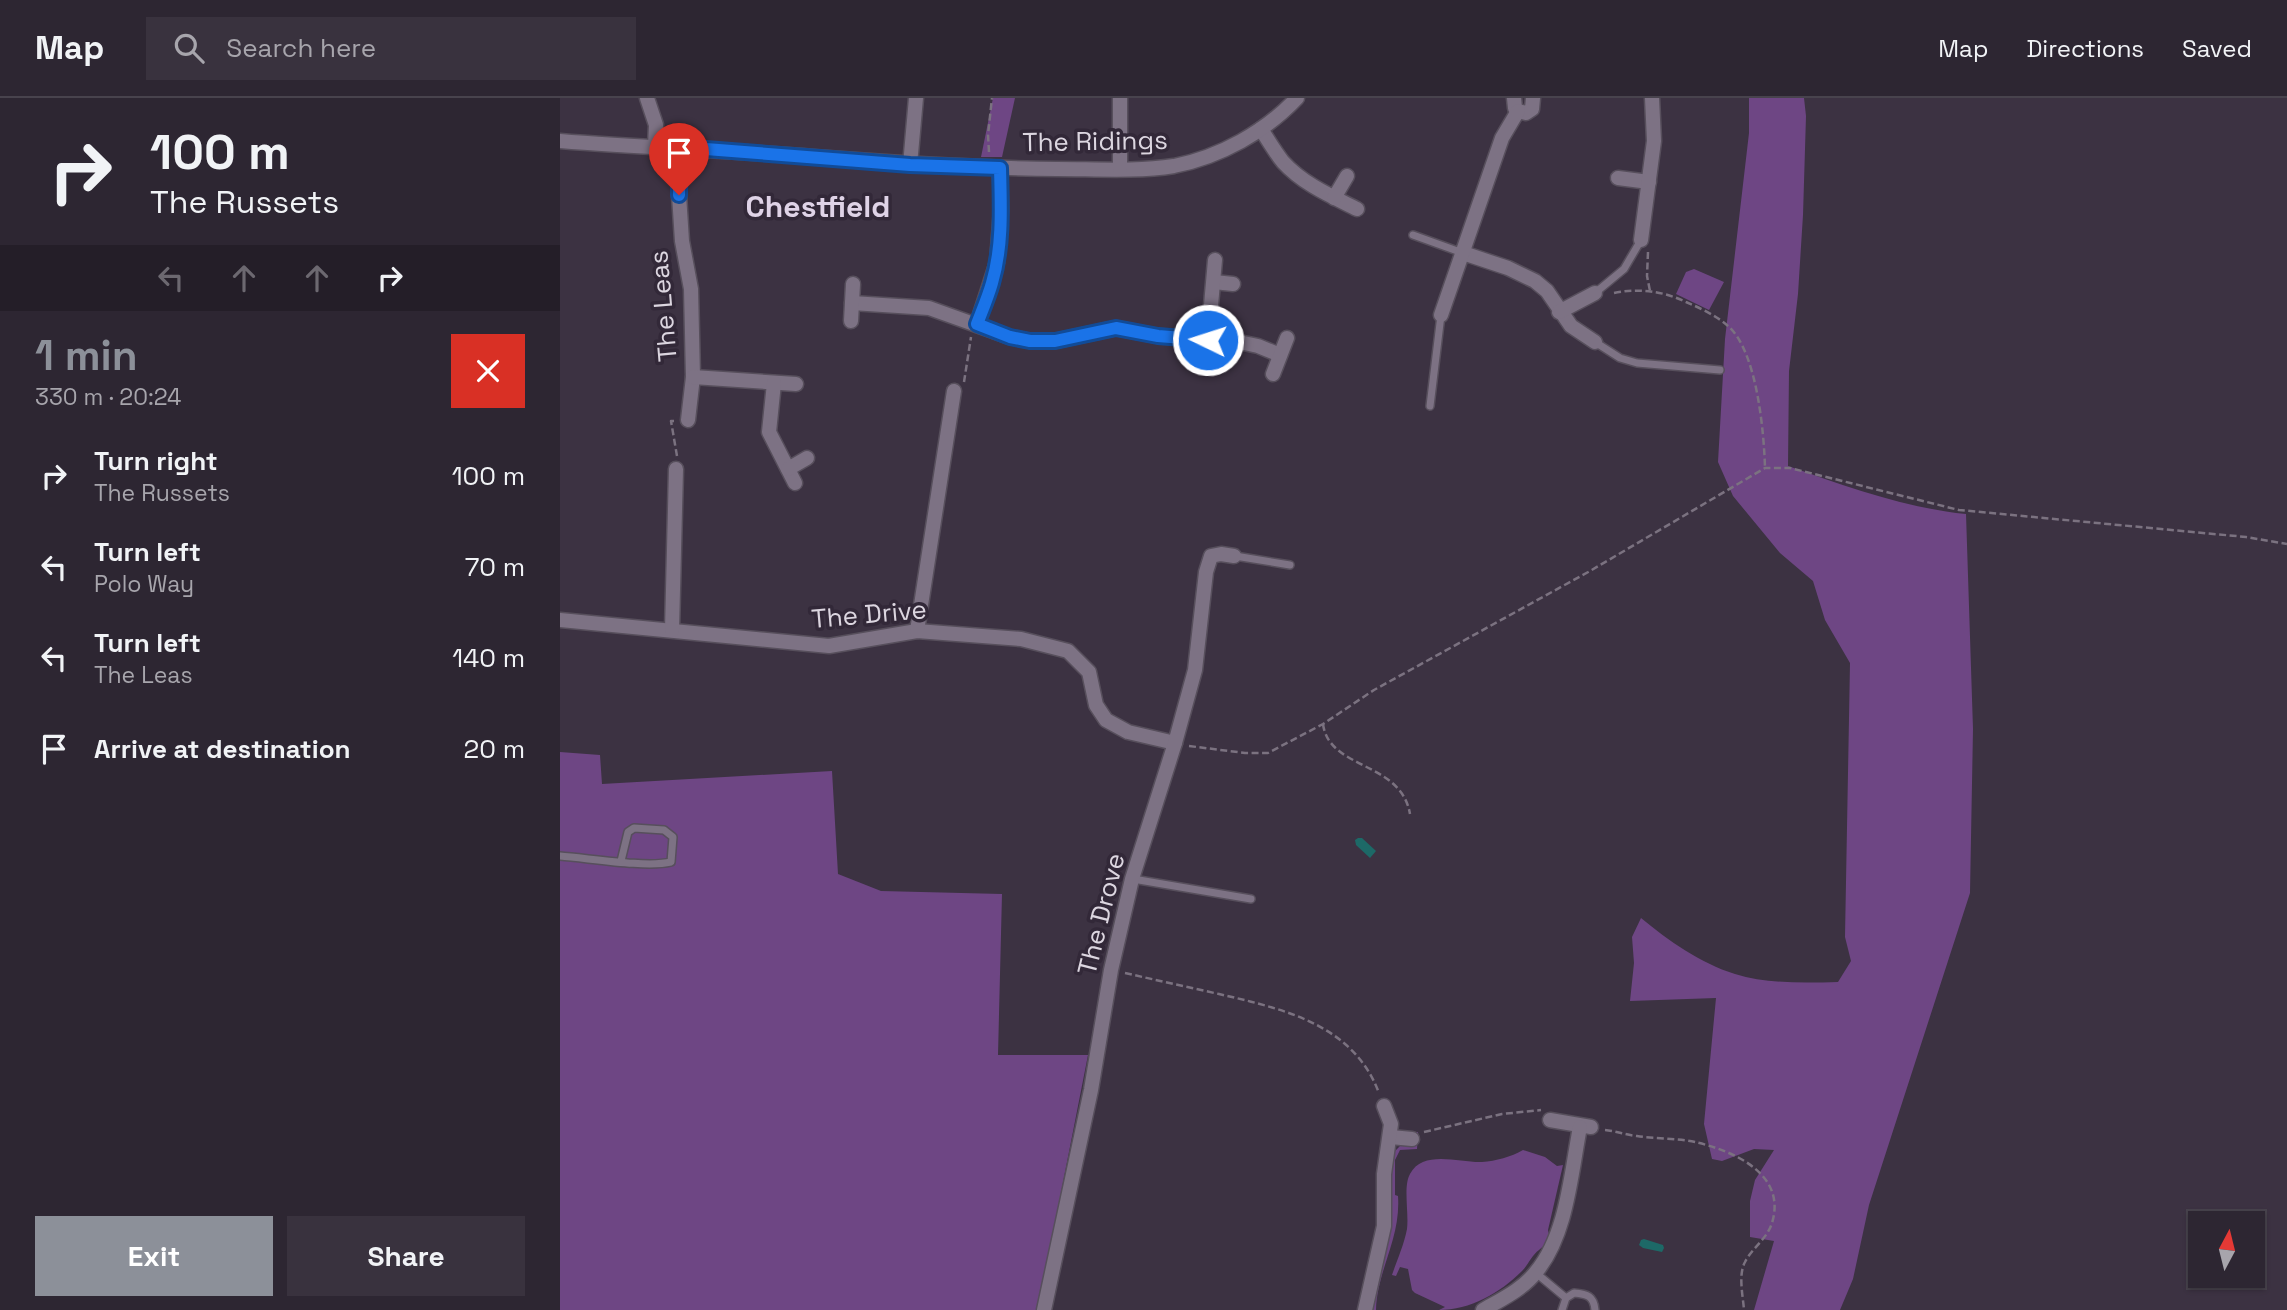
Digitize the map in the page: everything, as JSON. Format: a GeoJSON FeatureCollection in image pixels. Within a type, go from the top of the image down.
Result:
{"type":"FeatureCollection","features":[{"type":"Feature","properties":{"kind":"street"},"geometry":{"type":"LineString","coordinates":[[647,98],[656,125],[655,146]]}},
{"type":"Feature","properties":{"kind":"street"},"geometry":{"type":"LineString","coordinates":[[910,165],[916,98]]}},
{"type":"Feature","properties":{"kind":"street"},"geometry":{"type":"LineString","coordinates":[[1120,98],[1120,169]]}},
{"type":"Feature","properties":{"kind":"street","name":"The Ridings"},"geometry":{"type":"LineString","coordinates":[[560,141],[680,147],[910,165],[1120,169],[1173,166],[1204,158],[1232,146],[1261,129],[1297,98]]}},
{"type":"Feature","properties":{"kind":"street"},"geometry":{"type":"LineString","coordinates":[[1441,316],[1502,138],[1516,105],[1529,111],[1534,105],[1533,98]]}},
{"type":"Feature","properties":{"kind":"street"},"geometry":{"type":"LineString","coordinates":[[1642,240],[1654,141],[1652,98]]}},
{"type":"Feature","properties":{"kind":"street"},"geometry":{"type":"LineString","coordinates":[[1261,129],[1281,160],[1294,173],[1311,186],[1357,209]]}},
{"type":"Feature","properties":{"kind":"street","name":"The Leas"},"geometry":{"type":"LineString","coordinates":[[680,147],[682,241],[691,289],[693,377],[688,420]]}},
{"type":"Feature","properties":{"kind":"street"},"geometry":{"type":"LineString","coordinates":[[977,324],[997,262],[1001,210],[1000,168]]}},
{"type":"Feature","properties":{"kind":"street"},"geometry":{"type":"LineString","coordinates":[[1334,198],[1347,176]]}},
{"type":"Feature","properties":{"kind":"street"},"geometry":{"type":"LineString","coordinates":[[1618,177],[1649,181]]}},
{"type":"Feature","properties":{"kind":"street"},"geometry":{"type":"LineString","coordinates":[[1463,253],[1508,268],[1535,281],[1547,291],[1571,326],[1595,342]]}},
{"type":"Feature","properties":{"kind":"street"},"geometry":{"type":"LineString","coordinates":[[1208,340],[1216,260]]}},
{"type":"Feature","properties":{"kind":"street"},"geometry":{"type":"LineString","coordinates":[[1214,282],[1233,284]]}},
{"type":"Feature","properties":{"kind":"street"},"geometry":{"type":"LineString","coordinates":[[850,321],[853,284]]}},
{"type":"Feature","properties":{"kind":"street"},"geometry":{"type":"LineString","coordinates":[[1559,312],[1593,295]]}},
{"type":"Feature","properties":{"kind":"street"},"geometry":{"type":"LineString","coordinates":[[852,303],[929,308],[1010,337],[1030,341],[1055,341],[1116,328],[1158,336],[1258,346],[1280,355]]}},
{"type":"Feature","properties":{"kind":"street"},"geometry":{"type":"LineString","coordinates":[[1273,374],[1287,338]]}},
{"type":"Feature","properties":{"kind":"street","name":"The Leas"},"geometry":{"type":"LineString","coordinates":[[693,377],[796,384]]}},
{"type":"Feature","properties":{"kind":"street"},"geometry":{"type":"LineString","coordinates":[[774,383],[769,432],[795,483]]}},
{"type":"Feature","properties":{"kind":"street"},"geometry":{"type":"LineString","coordinates":[[917,631],[953,397]]}},
{"type":"Feature","properties":{"kind":"street"},"geometry":{"type":"LineString","coordinates":[[788,469],[807,458]]}},
{"type":"Feature","properties":{"kind":"street"},"geometry":{"type":"LineString","coordinates":[[672,630],[676,469]]}},
{"type":"Feature","properties":{"kind":"street","name":"The Drove"},"geometry":{"type":"LineString","coordinates":[[1044,1310],[1091,1090],[1111,970],[1132,879],[1175,744],[1195,670],[1206,572],[1211,556],[1234,556]]}},
{"type":"Feature","properties":{"kind":"street","name":"The Drive"},"geometry":{"type":"LineString","coordinates":[[560,620],[829,646],[917,631],[1021,639],[1068,651],[1088,672],[1096,705],[1106,720],[1128,732],[1175,744]]}},
{"type":"Feature","properties":{"kind":"street"},"geometry":{"type":"LineString","coordinates":[[1365,1310],[1382,1240],[1384,1174],[1391,1137],[1391,1124],[1384,1106]]}},
{"type":"Feature","properties":{"kind":"street"},"geometry":{"type":"LineString","coordinates":[[1483,1310],[1514,1292],[1536,1273],[1555,1240],[1586,1127],[1550,1120]]}},
{"type":"Feature","properties":{"kind":"street"},"geometry":{"type":"LineString","coordinates":[[1391,1137],[1412,1139]]}},
{"type":"Feature","properties":{"kind":"lane"},"geometry":{"type":"LineString","coordinates":[[1413,234],[1463,253]]}},
{"type":"Feature","properties":{"kind":"lane"},"geometry":{"type":"LineString","coordinates":[[1593,295],[1624,269],[1642,240]]}},
{"type":"Feature","properties":{"kind":"lane"},"geometry":{"type":"LineString","coordinates":[[1430,406],[1441,316]]}},
{"type":"Feature","properties":{"kind":"lane"},"geometry":{"type":"LineString","coordinates":[[1595,342],[1620,358],[1637,363],[1720,370]]}},
{"type":"Feature","properties":{"kind":"lane"},"geometry":{"type":"LineString","coordinates":[[1234,556],[1290,565]]}},
{"type":"Feature","properties":{"kind":"lane"},"geometry":{"type":"LineString","coordinates":[[560,856],[621,861],[662,864],[671,862],[673,837],[664,830],[634,828],[628,832],[621,861]]}},
{"type":"Feature","properties":{"kind":"lane"},"geometry":{"type":"LineString","coordinates":[[1132,879],[1251,899]]}},
{"type":"Feature","properties":{"kind":"lane"},"geometry":{"type":"LineString","coordinates":[[1536,1273],[1566,1298]]}},
{"type":"Feature","properties":{"kind":"lane"},"geometry":{"type":"LineString","coordinates":[[1562,1310],[1566,1298],[1574,1293],[1587,1294],[1594,1301],[1595,1310]]}},
{"type":"Feature","properties":{"kind":"path"},"geometry":{"type":"LineString","coordinates":[[992,98],[988,135],[989,157],[1000,168]]}},
{"type":"Feature","properties":{"kind":"path"},"geometry":{"type":"LineString","coordinates":[[1642,240],[1648,246],[1647,276],[1650,291]]}},
{"type":"Feature","properties":{"kind":"path"},"geometry":{"type":"LineString","coordinates":[[1593,295],[1625,291],[1670,294],[1728,325],[1749,365],[1757,393],[1764,426],[1765,468]]}},
{"type":"Feature","properties":{"kind":"path"},"geometry":{"type":"LineString","coordinates":[[953,397],[961,401],[972,335],[977,324]]}},
{"type":"Feature","properties":{"kind":"path"},"geometry":{"type":"LineString","coordinates":[[676,469],[677,448],[671,421],[688,420]]}},
{"type":"Feature","properties":{"kind":"path"},"geometry":{"type":"LineString","coordinates":[[1175,744],[1245,753],[1268,753],[1323,724],[1374,690],[1590,571],[1765,468],[1790,468],[1959,510],[2246,537],[2287,544]]}},
{"type":"Feature","properties":{"kind":"path"},"geometry":{"type":"LineString","coordinates":[[1323,724],[1324,732],[1339,750],[1398,786],[1408,801],[1410,814]]}},
{"type":"Feature","properties":{"kind":"path"},"geometry":{"type":"LineString","coordinates":[[1111,970],[1276,1007],[1307,1020],[1340,1039],[1363,1061],[1384,1106]]}},
{"type":"Feature","properties":{"kind":"path"},"geometry":{"type":"LineString","coordinates":[[1412,1139],[1418,1133],[1502,1114],[1536,1110],[1552,1112],[1550,1120]]}},
{"type":"Feature","properties":{"kind":"path"},"geometry":{"type":"LineString","coordinates":[[1586,1127],[1633,1136],[1697,1143],[1728,1153],[1755,1167],[1766,1178],[1775,1203],[1773,1221],[1768,1233],[1745,1262],[1742,1279],[1744,1310]]}},
{"type":"Feature","properties":{"kind":"shaded area"},"geometry":{"type":"Polygon","coordinates":[[[993,98],[1015,98],[1002,157],[981,157],[993,98]]]}},
{"type":"Feature","properties":{"kind":"shaded area"},"geometry":{"type":"Polygon","coordinates":[[[1749,98],[1804,98],[1806,116],[1798,294],[1789,371],[1788,466],[1920,507],[1966,514],[1973,729],[1970,893],[1869,1205],[1853,1279],[1840,1310],[1754,1310],[1774,1241],[1750,1237],[1750,1201],[1755,1180],[1774,1150],[1754,1149],[1722,1161],[1712,1159],[1704,1124],[1716,998],[1630,1001],[1634,963],[1632,937],[1641,918],[1697,958],[1735,974],[1760,980],[1838,982],[1851,961],[1845,937],[1850,663],[1825,620],[1813,581],[1780,553],[1733,496],[1718,462],[1725,339],[1749,133],[1749,98]]]}},
{"type":"Feature","properties":{"kind":"shaded area"},"geometry":{"type":"Polygon","coordinates":[[[1694,269],[1724,282],[1709,310],[1676,294],[1686,272],[1694,269]]]}},
{"type":"Feature","properties":{"kind":"shaded area"},"geometry":{"type":"Polygon","coordinates":[[[560,752],[600,755],[602,784],[832,771],[838,874],[881,891],[1002,894],[998,1055],[1088,1055],[1038,1310],[560,1310],[560,752]]]}},
{"type":"Feature","properties":{"kind":"shaded area"},"geometry":{"type":"Polygon","coordinates":[[[1362,838],[1376,851],[1370,858],[1356,845],[1355,840],[1362,838]]]}},
{"type":"Feature","properties":{"kind":"shaded area"},"geometry":{"type":"Polygon","coordinates":[[[1413,1132],[1418,1132],[1417,1149],[1400,1150],[1395,1160],[1395,1195],[1398,1196],[1396,1226],[1380,1281],[1376,1310],[1367,1310],[1386,1209],[1391,1203],[1393,1153],[1400,1146],[1413,1145],[1413,1132]]]}},
{"type":"Feature","properties":{"kind":"shaded area"},"geometry":{"type":"Polygon","coordinates":[[[1523,1150],[1545,1157],[1557,1166],[1563,1165],[1548,1230],[1550,1239],[1522,1271],[1484,1299],[1462,1307],[1439,1310],[1445,1307],[1412,1290],[1408,1269],[1400,1267],[1396,1276],[1392,1275],[1407,1229],[1408,1179],[1416,1166],[1433,1159],[1493,1161],[1523,1150]]]}},
{"type":"Feature","properties":{"kind":"shaded area"},"geometry":{"type":"Polygon","coordinates":[[[1644,1239],[1663,1245],[1662,1252],[1643,1248],[1639,1245],[1644,1239]]]}},
{"type":"Feature","properties":{"kind":"district","name":"Chestfield"},"geometry":{"type":"Point","coordinates":[818,207]}},
{"type":"Feature","properties":{"kind":"route"},"geometry":{"type":"LineString","coordinates":[[679,195],[680,147],[910,165],[1000,168],[1001,210],[997,262],[977,324],[1010,337],[1030,341],[1055,341],[1116,328],[1158,336],[1208,340]]}}]}
